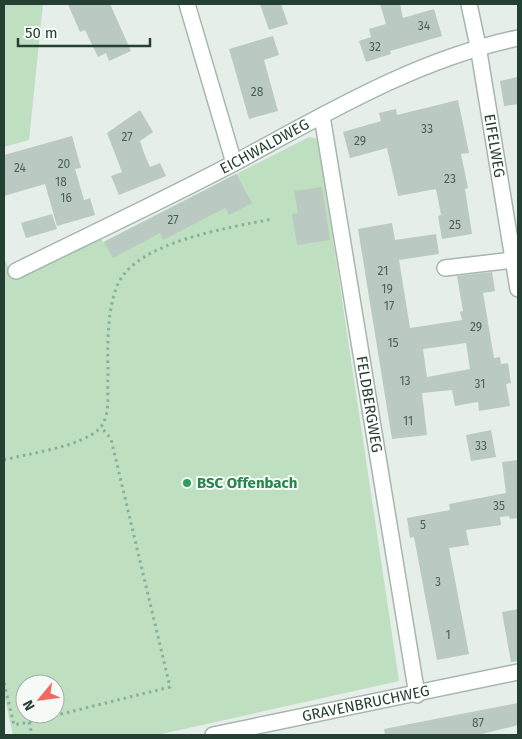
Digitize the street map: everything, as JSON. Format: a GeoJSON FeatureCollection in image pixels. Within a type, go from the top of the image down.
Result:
{"type":"FeatureCollection","features":[{"type":"Feature","properties":{"kind":"street"},"geometry":{"type":"LineString","coordinates":[[187,4],[234,163]]}},
{"type":"Feature","properties":{"kind":"street","name":"EIFELWEG"},"geometry":{"type":"LineString","coordinates":[[469,4],[478,46],[518,289]]}},
{"type":"Feature","properties":{"kind":"street","name":"EICHWALDWEG"},"geometry":{"type":"LineString","coordinates":[[16,271],[234,163],[322,116],[436,61],[478,46],[518,38]]}},
{"type":"Feature","properties":{"kind":"street","name":"FELDBERGWEG"},"geometry":{"type":"LineString","coordinates":[[322,116],[417,695]]}},
{"type":"Feature","properties":{"kind":"street"},"geometry":{"type":"LineString","coordinates":[[445,268],[514,260]]}},
{"type":"Feature","properties":{"kind":"street","name":"GRAVENBRUCHWEG"},"geometry":{"type":"LineString","coordinates":[[213,735],[417,695],[518,672]]}},
{"type":"Feature","properties":{"kind":"path"},"geometry":{"type":"LineString","coordinates":[[4,460],[80,441],[101,427],[107,408],[108,319],[118,284],[128,270],[172,243],[272,219]]}},
{"type":"Feature","properties":{"kind":"path"},"geometry":{"type":"LineString","coordinates":[[65,713],[170,687],[111,439],[101,427]]}},
{"type":"Feature","properties":{"kind":"path"},"geometry":{"type":"LineString","coordinates":[[4,683],[14,725],[19,724]]}},
{"type":"Feature","properties":{"kind":"green space"},"geometry":{"type":"Polygon","coordinates":[[[4,4],[43,4],[29,140],[4,147],[4,4]]]}},
{"type":"Feature","properties":{"kind":"green space","name":"BSC Offenbach"},"geometry":{"type":"Polygon","coordinates":[[[309,137],[318,139],[399,681],[157,735],[13,735],[4,695],[4,258],[13,278],[98,234],[103,242],[309,137]]]}},
{"type":"Feature","properties":{"kind":"building"},"geometry":{"type":"Polygon","coordinates":[[[68,4],[110,4],[131,51],[109,61],[106,53],[98,57],[85,30],[80,32],[68,4]]]}},
{"type":"Feature","properties":{"kind":"building"},"geometry":{"type":"Polygon","coordinates":[[[260,4],[281,4],[288,24],[269,30],[260,4]]]}},
{"type":"Feature","properties":{"kind":"building"},"geometry":{"type":"Polygon","coordinates":[[[380,4],[400,4],[403,18],[434,9],[442,36],[390,51],[391,54],[366,62],[359,41],[371,37],[369,29],[386,24],[380,4]]]}},
{"type":"Feature","properties":{"kind":"building"},"geometry":{"type":"Polygon","coordinates":[[[273,36],[279,55],[264,60],[278,111],[249,119],[229,49],[273,36]]]}},
{"type":"Feature","properties":{"kind":"building"},"geometry":{"type":"Polygon","coordinates":[[[518,77],[518,104],[504,106],[500,81],[518,77]]]}},
{"type":"Feature","properties":{"kind":"building"},"geometry":{"type":"Polygon","coordinates":[[[458,100],[469,153],[461,154],[468,188],[465,189],[472,234],[442,239],[438,216],[441,215],[436,189],[398,196],[387,148],[350,158],[343,132],[381,121],[379,113],[396,109],[397,115],[458,100]]]}},
{"type":"Feature","properties":{"kind":"building"},"geometry":{"type":"Polygon","coordinates":[[[140,110],[153,132],[140,141],[144,153],[150,167],[160,163],[166,176],[119,195],[111,176],[122,172],[107,133],[140,110]]]}},
{"type":"Feature","properties":{"kind":"building"},"geometry":{"type":"Polygon","coordinates":[[[72,136],[81,168],[75,169],[84,200],[90,198],[95,215],[57,226],[45,184],[4,196],[4,155],[72,136]]]}},
{"type":"Feature","properties":{"kind":"building"},"geometry":{"type":"Polygon","coordinates":[[[236,174],[252,203],[229,215],[225,208],[163,240],[160,233],[113,258],[104,242],[236,174]]]}},
{"type":"Feature","properties":{"kind":"building"},"geometry":{"type":"Polygon","coordinates":[[[322,187],[330,240],[297,245],[292,214],[298,213],[294,191],[322,187]]]}},
{"type":"Feature","properties":{"kind":"building"},"geometry":{"type":"Polygon","coordinates":[[[52,214],[57,229],[26,238],[21,223],[52,214]]]}},
{"type":"Feature","properties":{"kind":"building"},"geometry":{"type":"Polygon","coordinates":[[[392,223],[395,240],[436,234],[439,254],[399,260],[410,328],[462,320],[460,312],[463,311],[457,276],[492,272],[495,291],[483,293],[494,358],[500,357],[501,364],[508,363],[511,383],[506,384],[510,406],[479,411],[478,402],[455,406],[452,390],[422,393],[427,435],[392,439],[358,229],[392,223]],[[466,343],[423,349],[427,377],[470,369],[466,343]]]}},
{"type":"Feature","properties":{"kind":"building"},"geometry":{"type":"Polygon","coordinates":[[[491,430],[496,457],[471,461],[466,435],[491,430]]]}},
{"type":"Feature","properties":{"kind":"building"},"geometry":{"type":"Polygon","coordinates":[[[518,460],[518,518],[500,517],[501,525],[466,530],[469,545],[449,548],[469,654],[437,660],[414,537],[410,538],[407,518],[450,510],[449,504],[506,493],[502,462],[518,460]]]}},
{"type":"Feature","properties":{"kind":"building"},"geometry":{"type":"Polygon","coordinates":[[[518,609],[518,661],[511,662],[502,612],[518,609]]]}},
{"type":"Feature","properties":{"kind":"building"},"geometry":{"type":"Polygon","coordinates":[[[518,703],[518,725],[478,735],[385,735],[384,729],[518,703]]]}},
{"type":"Feature","properties":{"kind":"place","name":"BSC Offenbach"},"geometry":{"type":"Point","coordinates":[187,483]}}]}
